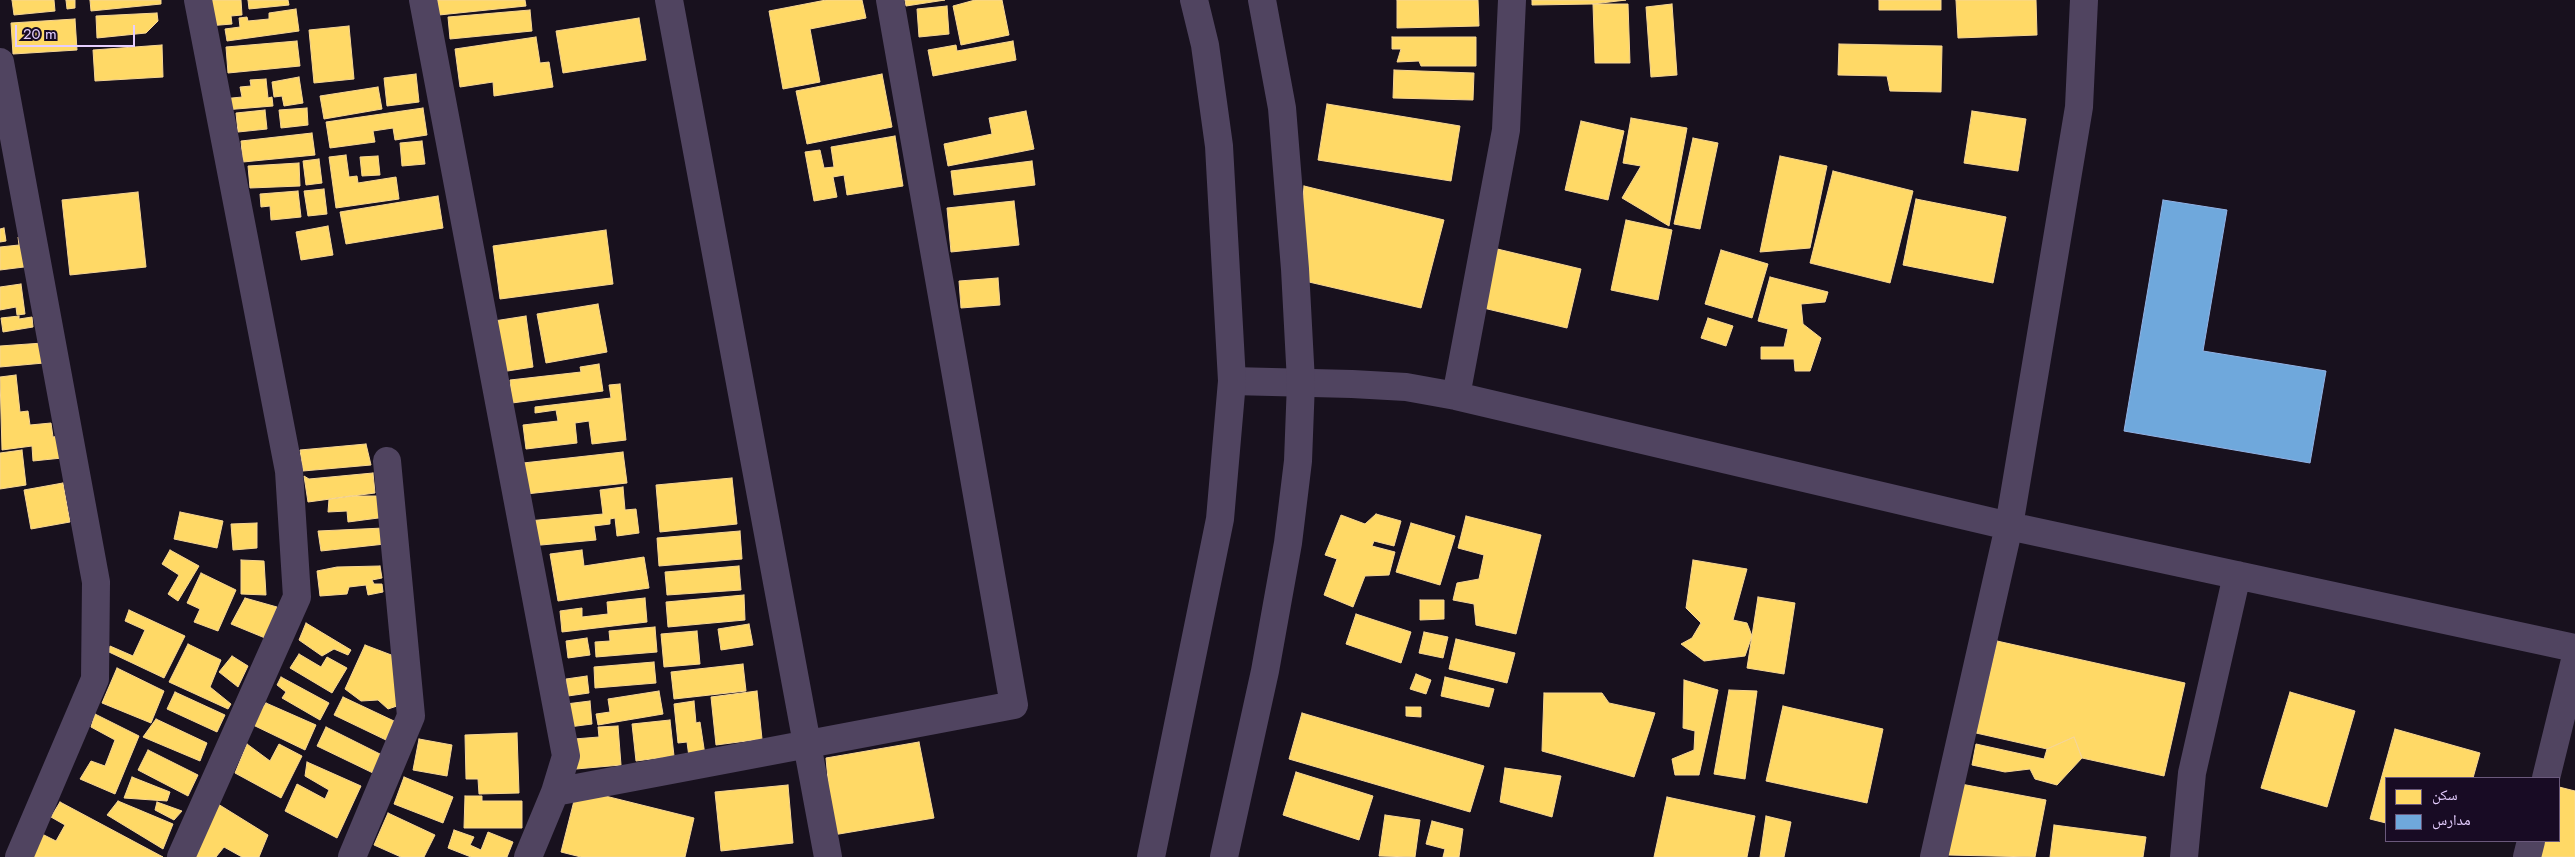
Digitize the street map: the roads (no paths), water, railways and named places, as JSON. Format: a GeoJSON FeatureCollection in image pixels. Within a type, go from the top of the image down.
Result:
{"type":"FeatureCollection","features":[{"type":"Feature","properties":{"kind":"street"},"geometry":{"type":"LineString","coordinates":[[181,857],[297,597],[289,471],[198,0]]}},
{"type":"Feature","properties":{"kind":"street"},"geometry":{"type":"LineString","coordinates":[[422,0],[566,756],[555,792],[528,857]]}},
{"type":"Feature","properties":{"kind":"street"},"geometry":{"type":"LineString","coordinates":[[670,0],[828,857]]}},
{"type":"Feature","properties":{"kind":"street"},"geometry":{"type":"LineString","coordinates":[[555,792],[1014,705],[890,0]]}},
{"type":"Feature","properties":{"kind":"street"},"geometry":{"type":"LineString","coordinates":[[1151,857],[1220,519],[1232,381],[1219,146],[1205,45],[1194,0]]}},
{"type":"Feature","properties":{"kind":"street"},"geometry":{"type":"LineString","coordinates":[[1224,857],[1265,671],[1288,543],[1298,461],[1301,382],[1296,279],[1282,108],[1262,0]]}},
{"type":"Feature","properties":{"kind":"street"},"geometry":{"type":"LineString","coordinates":[[1456,396],[1506,130],[1512,0]]}},
{"type":"Feature","properties":{"kind":"street"},"geometry":{"type":"LineString","coordinates":[[1934,857],[2009,526],[2078,107],[2084,0]]}},
{"type":"Feature","properties":{"kind":"street"},"geometry":{"type":"LineString","coordinates":[[0,62],[96,582],[95,679],[19,857]]}},
{"type":"Feature","properties":{"kind":"street"},"geometry":{"type":"LineString","coordinates":[[1232,381],[1406,387],[1456,396],[2009,526],[2575,648]]}},
{"type":"Feature","properties":{"kind":"street"},"geometry":{"type":"LineString","coordinates":[[352,857],[411,716],[387,461]]}},
{"type":"Feature","properties":{"kind":"street"},"geometry":{"type":"LineString","coordinates":[[2184,857],[2192,773],[2237,575]]}},
{"type":"Feature","properties":{"kind":"street"},"geometry":{"type":"LineString","coordinates":[[2546,777],[2575,660]]}},
{"type":"Feature","properties":{"kind":"street"},"geometry":{"type":"LineString","coordinates":[[2527,857],[2531,842]]}}]}
